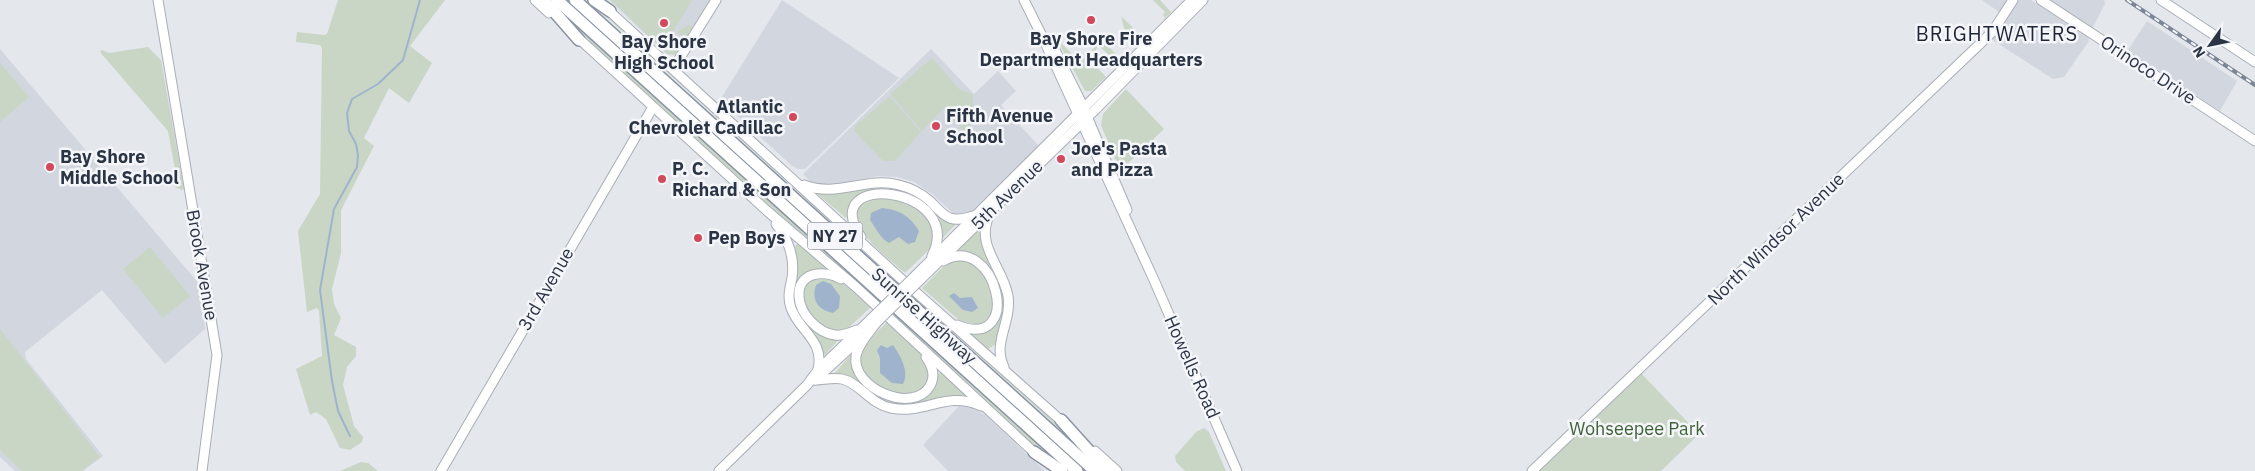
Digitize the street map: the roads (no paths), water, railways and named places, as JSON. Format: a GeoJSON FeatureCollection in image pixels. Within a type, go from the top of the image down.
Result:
{"type":"FeatureCollection","features":[{"type":"Feature","properties":{"kind":"highway"},"geometry":{"type":"LineString","coordinates":[[544,0],[579,40]]}},
{"type":"Feature","properties":{"kind":"highway","name":"Sunrise Highway"},"geometry":{"type":"LineString","coordinates":[[557,0],[1077,471]]}},
{"type":"Feature","properties":{"kind":"highway","name":"Sunrise Highway"},"geometry":{"type":"LineString","coordinates":[[575,0],[1095,471]]}},
{"type":"Feature","properties":{"kind":"highway"},"geometry":{"type":"LineString","coordinates":[[596,0],[610,11]]}},
{"type":"Feature","properties":{"kind":"highway"},"geometry":{"type":"LineString","coordinates":[[1061,420],[1107,471]]}},
{"type":"Feature","properties":{"kind":"highway"},"geometry":{"type":"LineString","coordinates":[[1034,452],[1062,471]]}},
{"type":"Feature","properties":{"kind":"main road","name":"Brook Avenue"},"geometry":{"type":"LineString","coordinates":[[158,0],[217,355],[202,471]]}},
{"type":"Feature","properties":{"kind":"main road","name":"Sunrise Highway"},"geometry":{"type":"LineString","coordinates":[[535,0],[766,210],[856,287],[1055,471]]}},
{"type":"Feature","properties":{"kind":"main road"},"geometry":{"type":"LineString","coordinates":[[674,69],[716,0]]}},
{"type":"Feature","properties":{"kind":"main road","name":"Howells Road"},"geometry":{"type":"LineString","coordinates":[[1024,0],[1046,37]]}},
{"type":"Feature","properties":{"kind":"main road","name":"Howells Road"},"geometry":{"type":"LineString","coordinates":[[1028,0],[1084,120],[1117,183],[1147,264],[1237,471]]}},
{"type":"Feature","properties":{"kind":"main road","name":"5th Avenue"},"geometry":{"type":"LineString","coordinates":[[930,266],[973,216],[1192,0]]}},
{"type":"Feature","properties":{"kind":"main road","name":"5th Avenue"},"geometry":{"type":"LineString","coordinates":[[719,471],[811,383],[823,375],[918,277],[1084,120],[1203,0]]}},
{"type":"Feature","properties":{"kind":"main road","name":"North Windsor Avenue"},"geometry":{"type":"LineString","coordinates":[[1532,471],[1984,40],[1993,31],[2013,0]]}},
{"type":"Feature","properties":{"kind":"main road","name":"Orinoco Drive"},"geometry":{"type":"LineString","coordinates":[[2042,0],[2255,141]]}},
{"type":"Feature","properties":{"kind":"main road"},"geometry":{"type":"LineString","coordinates":[[2161,0],[2255,62]]}},
{"type":"Feature","properties":{"kind":"main road","name":"Sunrise Highway"},"geometry":{"type":"LineString","coordinates":[[610,11],[799,182],[870,250],[1117,471]]}},
{"type":"Feature","properties":{"kind":"main road","name":"3rd Avenue"},"geometry":{"type":"LineString","coordinates":[[441,471],[653,107]]}},
{"type":"Feature","properties":{"kind":"main road"},"geometry":{"type":"LineString","coordinates":[[799,182],[824,190],[874,183],[896,184],[920,193],[949,218],[958,219],[973,216]]}},
{"type":"Feature","properties":{"kind":"main road"},"geometry":{"type":"LineString","coordinates":[[870,250],[853,224],[852,217],[855,207],[870,194],[894,194],[920,206],[934,224],[937,243],[930,266]]}},
{"type":"Feature","properties":{"kind":"main road"},"geometry":{"type":"LineString","coordinates":[[992,208],[986,222],[984,234],[987,248],[1003,278],[1008,296],[1008,320],[999,351],[1006,370]]}},
{"type":"Feature","properties":{"kind":"main road"},"geometry":{"type":"LineString","coordinates":[[766,210],[784,233],[790,248],[793,265],[789,293],[790,304],[799,323],[817,345],[820,358],[818,370]]}},
{"type":"Feature","properties":{"kind":"main road"},"geometry":{"type":"LineString","coordinates":[[930,266],[954,256],[964,256],[983,268],[996,291],[998,312],[988,326],[970,330],[950,322]]}},
{"type":"Feature","properties":{"kind":"main road"},"geometry":{"type":"LineString","coordinates":[[856,287],[831,274],[818,273],[800,287],[799,298],[801,306],[809,318],[827,333],[844,335],[862,328]]}},
{"type":"Feature","properties":{"kind":"main road"},"geometry":{"type":"LineString","coordinates":[[874,321],[859,346],[855,361],[863,377],[870,385],[884,393],[911,398],[922,395],[929,387],[933,380],[933,369],[916,342]]}},
{"type":"Feature","properties":{"kind":"main road","name":"5th Avenue"},"geometry":{"type":"LineString","coordinates":[[811,383],[818,370],[862,328],[874,321]]}},
{"type":"Feature","properties":{"kind":"main road"},"geometry":{"type":"LineString","coordinates":[[811,383],[844,380],[873,400],[891,408],[913,408],[959,400],[969,401],[986,409]]}},
{"type":"Feature","properties":{"kind":"water"},"geometry":{"type":"Polygon","coordinates":[[[882,208],[899,212],[912,221],[919,231],[915,242],[908,244],[899,237],[889,243],[878,233],[870,220],[871,213],[882,208]]]}},
{"type":"Feature","properties":{"kind":"water"},"geometry":{"type":"Polygon","coordinates":[[[823,281],[831,284],[840,296],[839,308],[833,313],[820,307],[815,300],[816,285],[823,281]]]}},
{"type":"Feature","properties":{"kind":"water"},"geometry":{"type":"Polygon","coordinates":[[[954,293],[960,298],[972,297],[978,308],[972,312],[963,310],[949,296],[954,293]]]}},
{"type":"Feature","properties":{"kind":"water"},"geometry":{"type":"Polygon","coordinates":[[[881,345],[887,348],[893,345],[899,354],[905,369],[903,384],[892,383],[880,373],[880,358],[877,350],[881,345]]]}},
{"type":"Feature","properties":{"kind":"waterway"},"geometry":{"type":"LineString","coordinates":[[350,436],[338,411],[332,381],[320,290],[334,209],[357,167],[358,155],[356,144],[349,131],[347,113],[352,99],[378,84],[403,60],[420,0]]}},
{"type":"Feature","properties":{"kind":"railway"},"geometry":{"type":"LineString","coordinates":[[2127,0],[2255,85]]}},
{"type":"Feature","properties":{"kind":"place","name":"Bay Shore Fire Department Headquarters"},"geometry":{"type":"Point","coordinates":[1091,20]}},
{"type":"Feature","properties":{"kind":"place","name":"Bay Shore High School"},"geometry":{"type":"Point","coordinates":[664,23]}},
{"type":"Feature","properties":{"kind":"place","name":"Atlantic Chevrolet Cadillac"},"geometry":{"type":"Point","coordinates":[793,117]}},
{"type":"Feature","properties":{"kind":"place","name":"Fifth Avenue School"},"geometry":{"type":"Point","coordinates":[936,126]}},
{"type":"Feature","properties":{"kind":"place","name":"Joe's Pasta and Pizza"},"geometry":{"type":"Point","coordinates":[1061,159]}},
{"type":"Feature","properties":{"kind":"place","name":"Bay Shore Middle School"},"geometry":{"type":"Point","coordinates":[50,167]}},
{"type":"Feature","properties":{"kind":"place","name":"P. C. Richard & Son"},"geometry":{"type":"Point","coordinates":[662,179]}},
{"type":"Feature","properties":{"kind":"place","name":"Pep Boys"},"geometry":{"type":"Point","coordinates":[698,238]}},
{"type":"Feature","properties":{"kind":"district","name":"BRIGHTWATERS"},"geometry":{"type":"Point","coordinates":[1997,34]}},
{"type":"Feature","properties":{"kind":"park label","name":"Wohseepee Park"},"geometry":{"type":"Point","coordinates":[1637,429]}}]}
